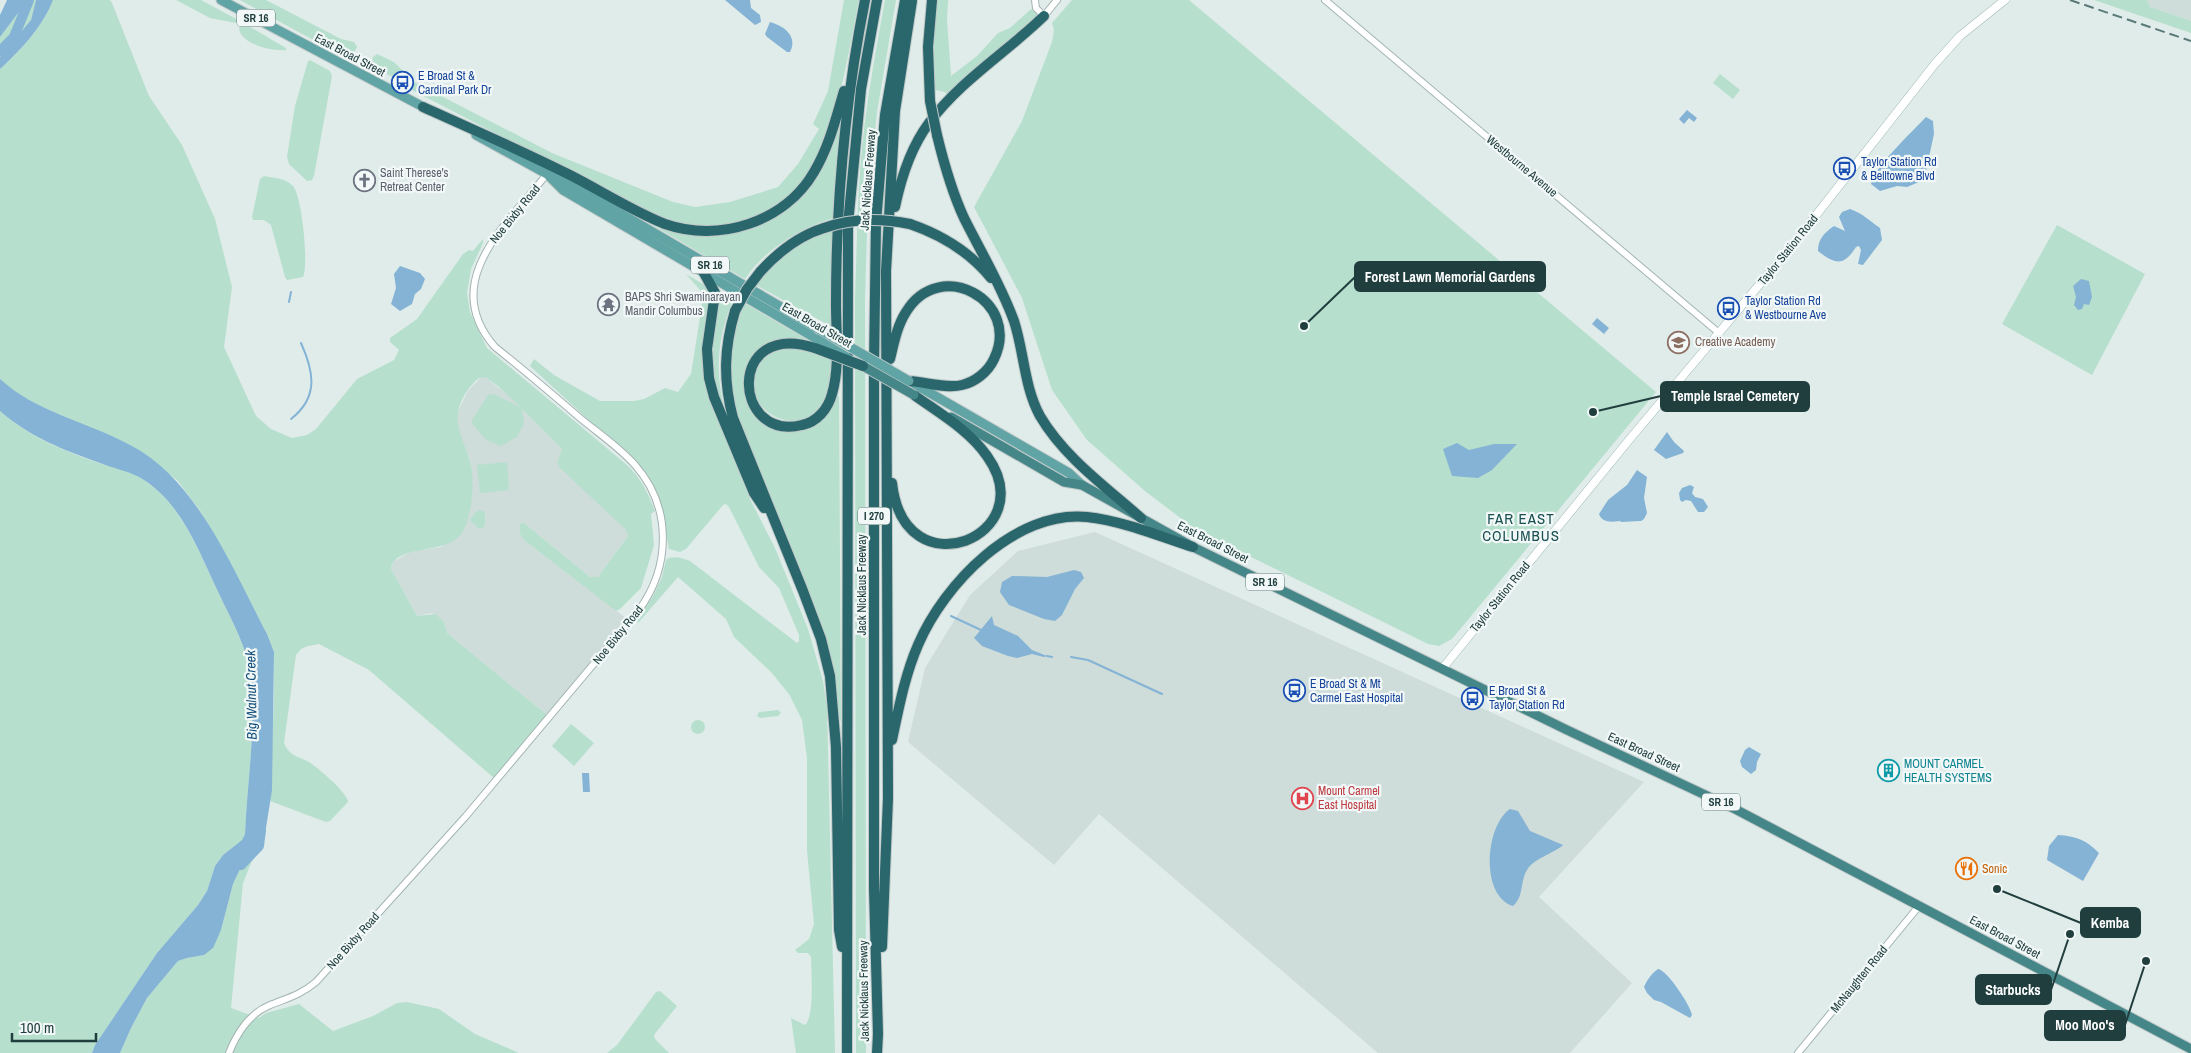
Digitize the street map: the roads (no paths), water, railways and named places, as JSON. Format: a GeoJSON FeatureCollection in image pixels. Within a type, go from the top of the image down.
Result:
{"type":"FeatureCollection","features":[{"type":"Feature","properties":{"kind":"highway"},"geometry":{"type":"LineString","coordinates":[[863,366],[816,344],[778,344],[769,348],[754,362],[749,377],[749,392],[756,409],[770,422],[790,426],[806,424],[823,412],[832,395],[836,364],[837,217],[852,66],[865,0]]}},
{"type":"Feature","properties":{"kind":"highway","name":"Jack Nicklaus Freeway"},"geometry":{"type":"LineString","coordinates":[[847,1053],[848,224],[861,89],[877,0]]}},
{"type":"Feature","properties":{"kind":"highway","name":"Jack Nicklaus Freeway"},"geometry":{"type":"LineString","coordinates":[[877,1053],[874,889],[874,366],[876,222],[885,115],[905,0]]}},
{"type":"Feature","properties":{"kind":"highway"},"geometry":{"type":"LineString","coordinates":[[878,1034],[887,840],[886,372],[888,238],[895,111],[912,0]]}},
{"type":"Feature","properties":{"kind":"highway"},"geometry":{"type":"LineString","coordinates":[[932,0],[928,47],[930,100],[936,136],[954,194],[1014,321],[1028,382],[1039,415],[1056,439],[1078,462],[1141,518]]}},
{"type":"Feature","properties":{"kind":"highway"},"geometry":{"type":"LineString","coordinates":[[888,238],[905,171],[915,145],[928,123],[959,90],[1044,16]]}},
{"type":"Feature","properties":{"kind":"highway"},"geometry":{"type":"LineString","coordinates":[[423,107],[544,162],[665,224],[698,231],[716,231],[734,229],[772,214],[783,207],[801,190],[814,173],[821,158],[852,66]]}},
{"type":"Feature","properties":{"kind":"highway"},"geometry":{"type":"LineString","coordinates":[[847,988],[839,930],[836,747],[830,676],[816,626],[733,418],[729,403],[725,360],[728,335],[735,311],[747,289],[760,272],[783,249],[800,238],[824,228],[866,219],[910,224],[942,236],[963,250],[991,277],[1006,302]]}},
{"type":"Feature","properties":{"kind":"highway"},"geometry":{"type":"LineString","coordinates":[[704,273],[716,293],[707,349],[709,378],[714,397],[754,493],[778,531]]}},
{"type":"Feature","properties":{"kind":"highway"},"geometry":{"type":"LineString","coordinates":[[886,372],[900,323],[910,306],[920,296],[932,289],[946,286],[969,290],[985,301],[997,318],[1000,340],[997,352],[985,372],[970,382],[954,386],[909,381]]}},
{"type":"Feature","properties":{"kind":"highway","name":"East Broad Street"},"geometry":{"type":"LineString","coordinates":[[863,366],[1064,482],[1082,486],[1193,547],[1735,809],[2191,1049]]}},
{"type":"Feature","properties":{"kind":"highway"},"geometry":{"type":"LineString","coordinates":[[887,445],[895,501],[902,519],[916,534],[932,542],[951,544],[976,537],[990,523],[997,511],[1000,491],[998,477],[988,457],[964,432],[914,395]]}},
{"type":"Feature","properties":{"kind":"highway"},"geometry":{"type":"LineString","coordinates":[[888,758],[907,675],[927,628],[946,597],[966,574],[1012,537],[1036,525],[1061,518],[1086,517],[1109,521],[1193,547]]}},
{"type":"Feature","properties":{"kind":"main road","name":"East Broad Street"},"geometry":{"type":"LineString","coordinates":[[221,0],[547,174],[567,182],[1069,473],[1082,486]]}},
{"type":"Feature","properties":{"kind":"main road","name":"Taylor Station Road"},"geometry":{"type":"LineString","coordinates":[[1442,669],[1629,440],[1816,216],[1934,65],[1960,36],[2005,0]]}},
{"type":"Feature","properties":{"kind":"main road","name":"East Broad Street"},"geometry":{"type":"LineString","coordinates":[[547,174],[562,190],[704,273],[816,344]]}},
{"type":"Feature","properties":{"kind":"street"},"geometry":{"type":"LineString","coordinates":[[1035,0],[1036,8],[1044,16],[1057,0]]}},
{"type":"Feature","properties":{"kind":"street","name":"Westbourne Avenue"},"geometry":{"type":"LineString","coordinates":[[1325,0],[1720,333]]}},
{"type":"Feature","properties":{"kind":"street","name":"Noe Bixby Road"},"geometry":{"type":"LineString","coordinates":[[229,1053],[242,1030],[256,1014],[267,1006],[298,996],[316,982],[466,816],[639,610],[651,591],[659,573],[664,542],[662,522],[652,490],[641,473],[626,456],[495,347],[481,328],[476,316],[473,286],[484,254],[493,240],[547,174]]}},
{"type":"Feature","properties":{"kind":"street","name":"McNaughten Road"},"geometry":{"type":"LineString","coordinates":[[1798,1053],[1919,906]]}},
{"type":"Feature","properties":{"kind":"water"},"geometry":{"type":"Polygon","coordinates":[[[7,0],[28,0],[0,37],[0,15],[7,0]]]}},
{"type":"Feature","properties":{"kind":"water"},"geometry":{"type":"Polygon","coordinates":[[[36,0],[53,0],[49,10],[31,37],[0,69],[0,57],[31,20],[36,0]]]}},
{"type":"Feature","properties":{"kind":"water"},"geometry":{"type":"Polygon","coordinates":[[[725,0],[750,0],[751,8],[760,15],[761,22],[755,25],[725,0]]]}},
{"type":"Feature","properties":{"kind":"water"},"geometry":{"type":"Polygon","coordinates":[[[770,22],[781,26],[789,33],[792,42],[790,52],[787,52],[765,34],[770,22]]]}},
{"type":"Feature","properties":{"kind":"water"},"geometry":{"type":"Polygon","coordinates":[[[1687,110],[1697,118],[1694,122],[1689,118],[1684,124],[1679,119],[1687,110]]]}},
{"type":"Feature","properties":{"kind":"water"},"geometry":{"type":"Polygon","coordinates":[[[1926,117],[1933,121],[1934,134],[1924,180],[1907,187],[1897,186],[1880,191],[1871,184],[1873,177],[1886,159],[1926,117]]]}},
{"type":"Feature","properties":{"kind":"water"},"geometry":{"type":"Polygon","coordinates":[[[1850,209],[1880,228],[1882,240],[1863,265],[1858,264],[1861,250],[1859,246],[1856,247],[1848,258],[1839,261],[1830,259],[1818,251],[1820,240],[1834,226],[1845,231],[1839,217],[1842,212],[1850,209]]]}},
{"type":"Feature","properties":{"kind":"water"},"geometry":{"type":"Polygon","coordinates":[[[400,266],[420,273],[425,279],[421,289],[415,294],[412,304],[400,311],[391,304],[396,288],[394,274],[400,266]]]}},
{"type":"Feature","properties":{"kind":"water"},"geometry":{"type":"Polygon","coordinates":[[[2081,279],[2089,281],[2092,297],[2089,305],[2084,304],[2082,309],[2078,310],[2074,305],[2076,297],[2073,286],[2081,279]]]}},
{"type":"Feature","properties":{"kind":"water"},"geometry":{"type":"Polygon","coordinates":[[[1597,318],[1609,328],[1604,334],[1592,324],[1597,318]]]}},
{"type":"Feature","properties":{"kind":"water"},"geometry":{"type":"Polygon","coordinates":[[[0,379],[15,391],[47,409],[132,446],[155,462],[176,481],[212,529],[267,634],[274,652],[272,790],[265,834],[241,867],[233,884],[221,930],[213,948],[204,955],[178,961],[147,998],[120,1053],[92,1053],[95,1045],[157,953],[198,905],[207,891],[215,866],[223,855],[242,840],[245,834],[252,742],[253,705],[251,675],[241,641],[197,547],[179,515],[167,500],[139,477],[60,448],[11,420],[0,411],[0,379]]]}},
{"type":"Feature","properties":{"kind":"water"},"geometry":{"type":"Polygon","coordinates":[[[1667,432],[1684,451],[1666,459],[1654,450],[1667,432]]]}},
{"type":"Feature","properties":{"kind":"water"},"geometry":{"type":"Polygon","coordinates":[[[1457,443],[1469,450],[1494,444],[1517,444],[1492,470],[1478,478],[1452,476],[1443,449],[1457,443]]]}},
{"type":"Feature","properties":{"kind":"water"},"geometry":{"type":"Polygon","coordinates":[[[1637,470],[1647,477],[1644,498],[1647,513],[1644,519],[1641,521],[1613,522],[1602,519],[1599,514],[1608,500],[1627,485],[1637,470]]]}},
{"type":"Feature","properties":{"kind":"water"},"geometry":{"type":"Polygon","coordinates":[[[1690,485],[1694,487],[1692,493],[1695,497],[1703,499],[1708,507],[1704,512],[1698,512],[1691,501],[1686,500],[1682,502],[1680,500],[1679,493],[1682,488],[1690,485]]]}},
{"type":"Feature","properties":{"kind":"water"},"geometry":{"type":"Polygon","coordinates":[[[1074,570],[1081,572],[1084,578],[1075,589],[1062,615],[1055,621],[1044,619],[1009,605],[1000,592],[1002,582],[1012,576],[1047,577],[1074,570]]]}},
{"type":"Feature","properties":{"kind":"water"},"geometry":{"type":"Polygon","coordinates":[[[992,616],[994,625],[1018,636],[1032,650],[1047,656],[1032,654],[1017,658],[982,646],[974,638],[992,616]]]}},
{"type":"Feature","properties":{"kind":"water"},"geometry":{"type":"Polygon","coordinates":[[[1749,747],[1761,754],[1756,770],[1751,774],[1742,767],[1740,761],[1745,750],[1749,747]]]}},
{"type":"Feature","properties":{"kind":"water"},"geometry":{"type":"Polygon","coordinates":[[[582,773],[589,773],[590,792],[583,792],[582,773]]]}},
{"type":"Feature","properties":{"kind":"water"},"geometry":{"type":"Polygon","coordinates":[[[1510,809],[1518,811],[1530,831],[1563,845],[1530,866],[1525,874],[1519,898],[1513,906],[1502,900],[1495,889],[1491,875],[1490,860],[1495,830],[1510,809]]]}},
{"type":"Feature","properties":{"kind":"water"},"geometry":{"type":"Polygon","coordinates":[[[2058,835],[2080,839],[2099,853],[2083,881],[2047,860],[2049,846],[2058,835]]]}},
{"type":"Feature","properties":{"kind":"water"},"geometry":{"type":"Polygon","coordinates":[[[1658,969],[1667,975],[1683,997],[1691,1010],[1692,1015],[1690,1018],[1654,1000],[1647,993],[1644,987],[1658,969]]]}},
{"type":"Feature","properties":{"kind":"waterway","name":"Big Walnut Creek"},"geometry":{"type":"LineString","coordinates":[[0,51],[14,37],[29,0]]}},
{"type":"Feature","properties":{"kind":"waterway"},"geometry":{"type":"LineString","coordinates":[[289,302],[291,292]]}},
{"type":"Feature","properties":{"kind":"waterway"},"geometry":{"type":"LineString","coordinates":[[291,419],[300,411],[310,393],[311,374],[301,343]]}},
{"type":"Feature","properties":{"kind":"waterway"},"geometry":{"type":"LineString","coordinates":[[951,616],[981,630]]}},
{"type":"Feature","properties":{"kind":"waterway"},"geometry":{"type":"LineString","coordinates":[[1047,656],[1052,657]]}},
{"type":"Feature","properties":{"kind":"waterway"},"geometry":{"type":"LineString","coordinates":[[1071,657],[1088,660],[1162,694]]}},
{"type":"Feature","properties":{"kind":"waterway","name":"Big Walnut Creek"},"geometry":{"type":"LineString","coordinates":[[241,865],[259,846],[261,830]]}},
{"type":"Feature","properties":{"kind":"railway"},"geometry":{"type":"LineString","coordinates":[[2070,0],[2191,41]]}},
{"type":"Feature","properties":{"kind":"place","name":"E Broad St & Cardinal Park Dr"},"geometry":{"type":"Point","coordinates":[402,83]}},
{"type":"Feature","properties":{"kind":"place","name":"Taylor Station Rd & Belltowne Blvd"},"geometry":{"type":"Point","coordinates":[1845,169]}},
{"type":"Feature","properties":{"kind":"place","name":"Saint Therese's Retreat Center"},"geometry":{"type":"Point","coordinates":[364,180]}},
{"type":"Feature","properties":{"kind":"place","name":"BAPS Shri Swaminarayan Mandir Columbus"},"geometry":{"type":"Point","coordinates":[609,304]}},
{"type":"Feature","properties":{"kind":"place","name":"Taylor Station Rd & Westbourne Ave"},"geometry":{"type":"Point","coordinates":[1729,308]}},
{"type":"Feature","properties":{"kind":"place","name":"Forest Lawn Memorial Gardens"},"geometry":{"type":"Point","coordinates":[1304,326]}},
{"type":"Feature","properties":{"kind":"place","name":"Creative Academy"},"geometry":{"type":"Point","coordinates":[1679,342]}},
{"type":"Feature","properties":{"kind":"place","name":"Temple Israel Cemetery"},"geometry":{"type":"Point","coordinates":[1593,412]}},
{"type":"Feature","properties":{"kind":"place","name":"E Broad St & Mt Carmel East Hospital"},"geometry":{"type":"Point","coordinates":[1294,691]}},
{"type":"Feature","properties":{"kind":"place","name":"E Broad St & Taylor Station Rd"},"geometry":{"type":"Point","coordinates":[1473,698]}},
{"type":"Feature","properties":{"kind":"place","name":"MOUNT CARMEL HEALTH SYSTEMS"},"geometry":{"type":"Point","coordinates":[1888,771]}},
{"type":"Feature","properties":{"kind":"place","name":"Mount Carmel East Hospital"},"geometry":{"type":"Point","coordinates":[1302,798]}},
{"type":"Feature","properties":{"kind":"place","name":"Sonic"},"geometry":{"type":"Point","coordinates":[1966,869]}},
{"type":"Feature","properties":{"kind":"place","name":"Kemba"},"geometry":{"type":"Point","coordinates":[1997,889]}},
{"type":"Feature","properties":{"kind":"place","name":"Starbucks"},"geometry":{"type":"Point","coordinates":[2070,934]}},
{"type":"Feature","properties":{"kind":"place","name":"Moo Moo's"},"geometry":{"type":"Point","coordinates":[2146,961]}},
{"type":"Feature","properties":{"kind":"district","name":"FAR EAST COLUMBUS"},"geometry":{"type":"Point","coordinates":[1521,528]}}]}
